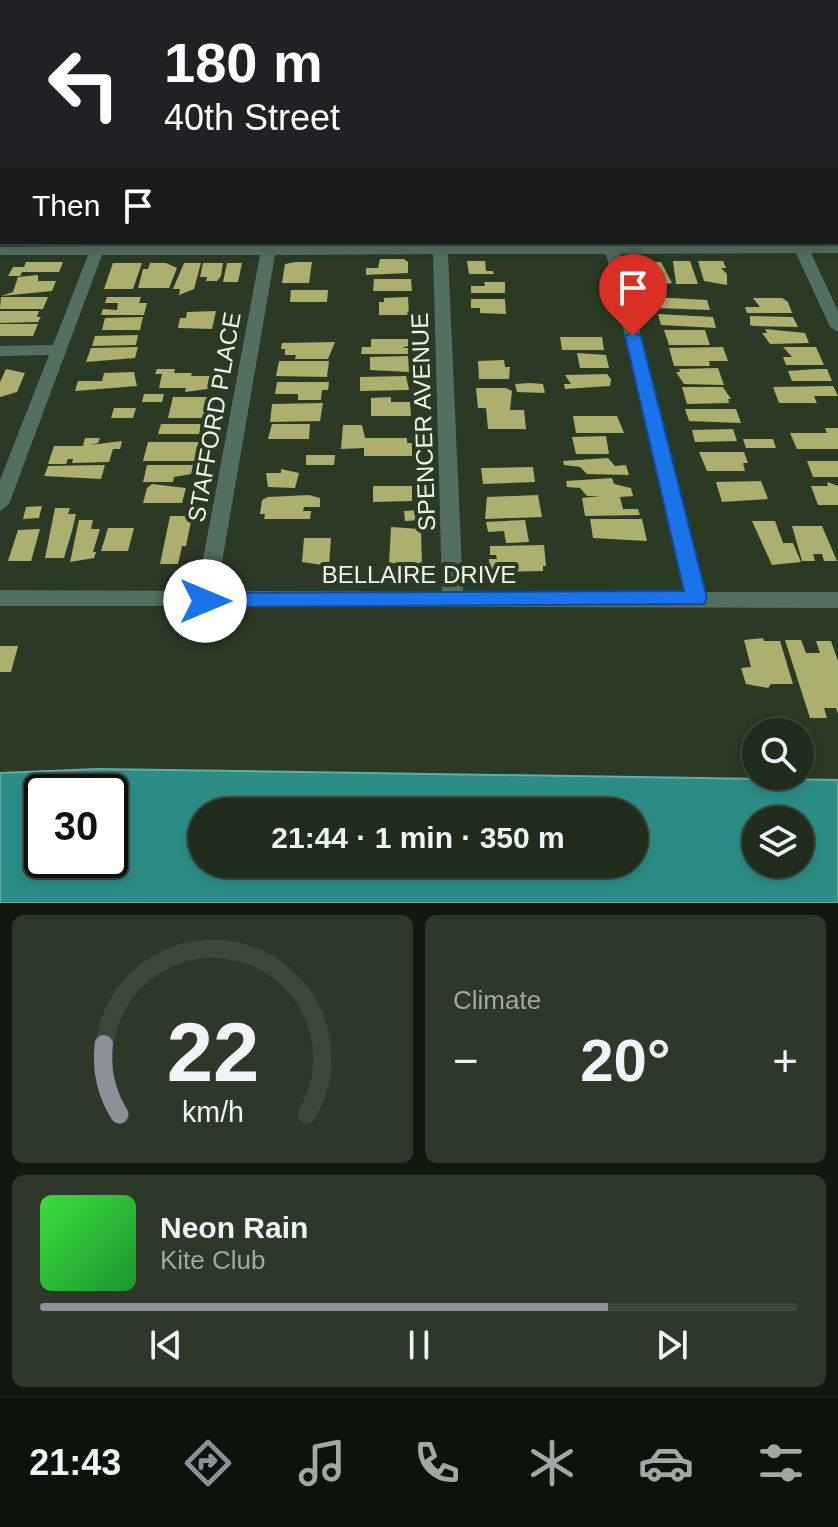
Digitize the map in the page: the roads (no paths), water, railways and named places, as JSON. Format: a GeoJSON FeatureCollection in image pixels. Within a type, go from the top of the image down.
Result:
{"type":"FeatureCollection","features":[{"type":"Feature","properties":{"kind":"street"},"geometry":{"type":"LineString","coordinates":[[0,251],[99,246],[441,245],[799,245],[838,249]]}},
{"type":"Feature","properties":{"kind":"street","name":"SPENCER AVENUE"},"geometry":{"type":"LineString","coordinates":[[441,245],[453,600]]}},
{"type":"Feature","properties":{"kind":"street"},"geometry":{"type":"LineString","coordinates":[[799,245],[838,327]]}},
{"type":"Feature","properties":{"kind":"street"},"geometry":{"type":"LineString","coordinates":[[0,504],[4,481],[99,246]]}},
{"type":"Feature","properties":{"kind":"street","name":"STAFFORD PLACE"},"geometry":{"type":"LineString","coordinates":[[205,601],[269,246]]}},
{"type":"Feature","properties":{"kind":"street"},"geometry":{"type":"LineString","coordinates":[[611,246],[696,598]]}},
{"type":"Feature","properties":{"kind":"street"},"geometry":{"type":"LineString","coordinates":[[0,351],[59,350]]}},
{"type":"Feature","properties":{"kind":"street","name":"BELLAIRE DRIVE"},"geometry":{"type":"LineString","coordinates":[[0,598],[110,597],[205,601],[838,600]]}},
{"type":"Feature","properties":{"kind":"water"},"geometry":{"type":"Polygon","coordinates":[[[97,769],[742,779],[742,790],[814,790],[814,780],[838,780],[838,903],[0,903],[0,773],[97,769]]]}}]}
